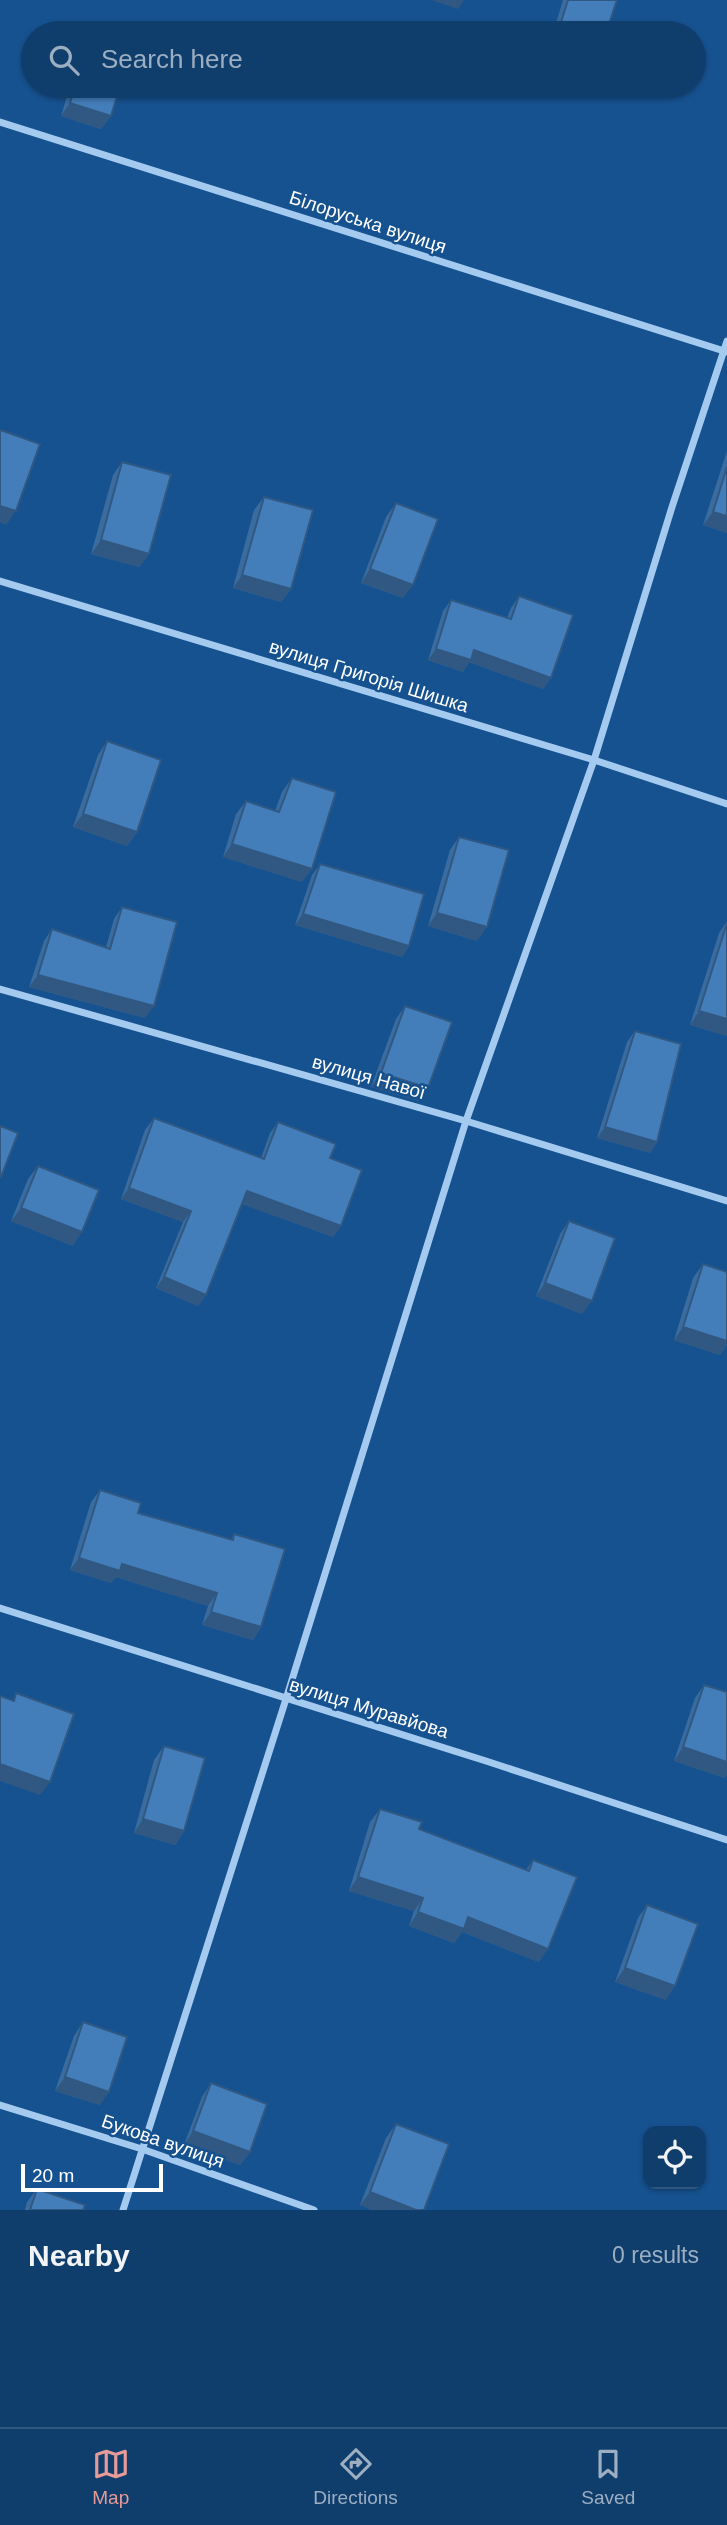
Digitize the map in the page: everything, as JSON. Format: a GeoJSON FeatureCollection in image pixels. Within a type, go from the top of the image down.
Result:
{"type":"FeatureCollection","features":[{"type":"Feature","properties":{"kind":"street","name":"Білоруська вулиця"},"geometry":{"type":"LineString","coordinates":[[0,122],[725,351]]}},
{"type":"Feature","properties":{"kind":"street"},"geometry":{"type":"LineString","coordinates":[[122,2210],[286,1699],[466,1121],[594,760],[672,507],[727,341]]}},
{"type":"Feature","properties":{"kind":"street","name":"вулиця Григорія Шишка"},"geometry":{"type":"LineString","coordinates":[[0,581],[594,760],[727,804]]}},
{"type":"Feature","properties":{"kind":"street","name":"вулиця Навої"},"geometry":{"type":"LineString","coordinates":[[0,989],[466,1121],[727,1201]]}},
{"type":"Feature","properties":{"kind":"street","name":"вулиця Муравйова"},"geometry":{"type":"LineString","coordinates":[[0,1608],[727,1840]]}},
{"type":"Feature","properties":{"kind":"street","name":"Букова вулиця"},"geometry":{"type":"LineString","coordinates":[[0,2105],[142,2149],[314,2210]]}},
{"type":"Feature","properties":{"kind":"building"},"geometry":{"type":"Polygon","coordinates":[[[568,0],[617,0],[610,21],[561,21],[568,0]]]}},
{"type":"Feature","properties":{"kind":"building"},"geometry":{"type":"Polygon","coordinates":[[[71,98],[116,98],[111,116],[70,103],[71,98]]]}},
{"type":"Feature","properties":{"kind":"building"},"geometry":{"type":"Polygon","coordinates":[[[0,430],[40,444],[16,511],[0,506],[0,430]]]}},
{"type":"Feature","properties":{"kind":"building"},"geometry":{"type":"Polygon","coordinates":[[[122,462],[171,475],[149,554],[101,540],[122,462]]]}},
{"type":"Feature","properties":{"kind":"building"},"geometry":{"type":"Polygon","coordinates":[[[727,467],[727,516],[713,512],[727,467]]]}},
{"type":"Feature","properties":{"kind":"building"},"geometry":{"type":"Polygon","coordinates":[[[264,497],[313,510],[291,589],[242,575],[264,497]]]}},
{"type":"Feature","properties":{"kind":"building"},"geometry":{"type":"Polygon","coordinates":[[[396,503],[438,519],[413,585],[370,569],[396,503]]]}},
{"type":"Feature","properties":{"kind":"building"},"geometry":{"type":"Polygon","coordinates":[[[519,596],[573,615],[551,678],[474,650],[471,660],[436,649],[451,600],[511,619],[519,596]]]}},
{"type":"Feature","properties":{"kind":"building"},"geometry":{"type":"Polygon","coordinates":[[[107,741],[161,760],[137,832],[83,814],[107,741]]]}},
{"type":"Feature","properties":{"kind":"building"},"geometry":{"type":"Polygon","coordinates":[[[292,778],[336,792],[312,869],[232,844],[246,801],[279,812],[292,778]]]}},
{"type":"Feature","properties":{"kind":"building"},"geometry":{"type":"Polygon","coordinates":[[[459,837],[509,850],[487,927],[437,913],[459,837]]]}},
{"type":"Feature","properties":{"kind":"building"},"geometry":{"type":"Polygon","coordinates":[[[320,864],[424,894],[409,946],[303,914],[320,864]]]}},
{"type":"Feature","properties":{"kind":"building"},"geometry":{"type":"Polygon","coordinates":[[[122,907],[177,922],[154,1006],[38,975],[52,929],[110,949],[122,907]]]}},
{"type":"Feature","properties":{"kind":"building"},"geometry":{"type":"Polygon","coordinates":[[[727,923],[727,1019],[699,1011],[727,923]]]}},
{"type":"Feature","properties":{"kind":"building"},"geometry":{"type":"Polygon","coordinates":[[[405,1006],[452,1022],[428,1088],[381,1073],[405,1006]]]}},
{"type":"Feature","properties":{"kind":"building"},"geometry":{"type":"Polygon","coordinates":[[[635,1031],[681,1044],[657,1142],[605,1127],[635,1031]]]}},
{"type":"Feature","properties":{"kind":"building"},"geometry":{"type":"Polygon","coordinates":[[[154,1118],[264,1159],[278,1122],[336,1144],[330,1158],[362,1170],[341,1226],[247,1191],[206,1295],[164,1277],[191,1211],[129,1188],[154,1118]]]}},
{"type":"Feature","properties":{"kind":"building"},"geometry":{"type":"Polygon","coordinates":[[[0,1126],[18,1133],[1,1177],[0,1176],[0,1126]]]}},
{"type":"Feature","properties":{"kind":"building"},"geometry":{"type":"Polygon","coordinates":[[[38,1166],[99,1190],[82,1232],[21,1208],[38,1166]]]}},
{"type":"Feature","properties":{"kind":"building"},"geometry":{"type":"Polygon","coordinates":[[[569,1221],[615,1238],[592,1301],[545,1283],[569,1221]]]}},
{"type":"Feature","properties":{"kind":"building"},"geometry":{"type":"Polygon","coordinates":[[[703,1264],[727,1272],[727,1341],[683,1327],[703,1264]]]}},
{"type":"Feature","properties":{"kind":"building"},"geometry":{"type":"Polygon","coordinates":[[[100,1490],[141,1503],[138,1513],[233,1540],[234,1534],[285,1549],[261,1627],[211,1612],[217,1593],[122,1564],[120,1571],[79,1558],[100,1490]]]}},
{"type":"Feature","properties":{"kind":"building"},"geometry":{"type":"Polygon","coordinates":[[[704,1685],[727,1692],[727,1762],[683,1747],[704,1685]]]}},
{"type":"Feature","properties":{"kind":"building"},"geometry":{"type":"Polygon","coordinates":[[[16,1693],[74,1714],[50,1782],[0,1764],[0,1696],[14,1701],[16,1693]]]}},
{"type":"Feature","properties":{"kind":"building"},"geometry":{"type":"Polygon","coordinates":[[[164,1746],[205,1758],[184,1831],[143,1819],[164,1746]]]}},
{"type":"Feature","properties":{"kind":"building"},"geometry":{"type":"Polygon","coordinates":[[[380,1809],[422,1822],[419,1829],[529,1871],[533,1860],[577,1877],[548,1949],[468,1917],[464,1929],[418,1912],[423,1898],[358,1877],[380,1809]]]}},
{"type":"Feature","properties":{"kind":"building"},"geometry":{"type":"Polygon","coordinates":[[[647,1905],[698,1924],[675,1986],[625,1968],[647,1905]]]}},
{"type":"Feature","properties":{"kind":"building"},"geometry":{"type":"Polygon","coordinates":[[[83,2022],[127,2037],[109,2092],[65,2077],[83,2022]]]}},
{"type":"Feature","properties":{"kind":"building"},"geometry":{"type":"Polygon","coordinates":[[[211,2083],[267,2104],[250,2152],[193,2131],[211,2083]]]}},
{"type":"Feature","properties":{"kind":"building"},"geometry":{"type":"Polygon","coordinates":[[[396,2124],[449,2144],[424,2210],[416,2210],[370,2192],[396,2124]]]}},
{"type":"Feature","properties":{"kind":"building"},"geometry":{"type":"Polygon","coordinates":[[[37,2189],[85,2205],[83,2210],[30,2210],[37,2189]]]}}]}
